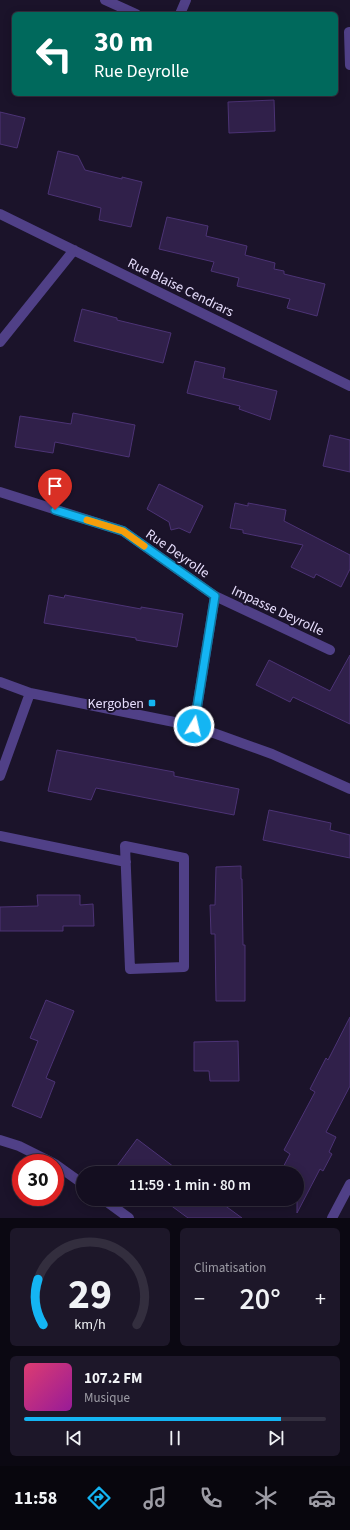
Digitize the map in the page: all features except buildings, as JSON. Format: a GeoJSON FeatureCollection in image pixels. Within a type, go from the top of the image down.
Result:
{"type":"FeatureCollection","features":[{"type":"Feature","properties":{"kind":"street"},"geometry":{"type":"LineString","coordinates":[[105,0],[132,12]]}},
{"type":"Feature","properties":{"kind":"street"},"geometry":{"type":"LineString","coordinates":[[181,12],[186,0]]}},
{"type":"Feature","properties":{"kind":"street"},"geometry":{"type":"LineString","coordinates":[[349,32],[350,65]]}},
{"type":"Feature","properties":{"kind":"street","name":"Rue Blaise Cendrars"},"geometry":{"type":"LineString","coordinates":[[0,214],[350,386]]}},
{"type":"Feature","properties":{"kind":"street"},"geometry":{"type":"LineString","coordinates":[[0,342],[74,250]]}},
{"type":"Feature","properties":{"kind":"street","name":"Rue Deyrolle"},"geometry":{"type":"LineString","coordinates":[[0,492],[123,531],[215,596],[194,726]]}},
{"type":"Feature","properties":{"kind":"street","name":"Impasse Deyrolle"},"geometry":{"type":"LineString","coordinates":[[215,596],[330,650]]}},
{"type":"Feature","properties":{"kind":"street"},"geometry":{"type":"LineString","coordinates":[[0,682],[30,693],[194,726],[272,754],[350,789]]}},
{"type":"Feature","properties":{"kind":"street"},"geometry":{"type":"LineString","coordinates":[[0,776],[30,693]]}},
{"type":"Feature","properties":{"kind":"street"},"geometry":{"type":"LineString","coordinates":[[0,836],[126,862]]}},
{"type":"Feature","properties":{"kind":"street"},"geometry":{"type":"LineString","coordinates":[[125,846],[184,858],[184,967],[130,969],[126,862],[125,846]]}},
{"type":"Feature","properties":{"kind":"street"},"geometry":{"type":"LineString","coordinates":[[0,1140],[19,1146],[35,1154]]}},
{"type":"Feature","properties":{"kind":"street"},"geometry":{"type":"LineString","coordinates":[[64,1170],[76,1179]]}},
{"type":"Feature","properties":{"kind":"street"},"geometry":{"type":"LineString","coordinates":[[332,1218],[350,1184]]}},
{"type":"Feature","properties":{"kind":"street"},"geometry":{"type":"LineString","coordinates":[[113,1206],[129,1218]]}},
{"type":"Feature","properties":{"kind":"slow traffic"},"geometry":{"type":"LineString","coordinates":[[87,520],[123,531],[144,546]]}},
{"type":"Feature","properties":{"kind":"place","name":"Kergoben"},"geometry":{"type":"Point","coordinates":[152,703]}},
{"type":"Feature","properties":{"kind":"route"},"geometry":{"type":"LineString","coordinates":[[55,510],[123,531],[215,596],[194,726]]}}]}
